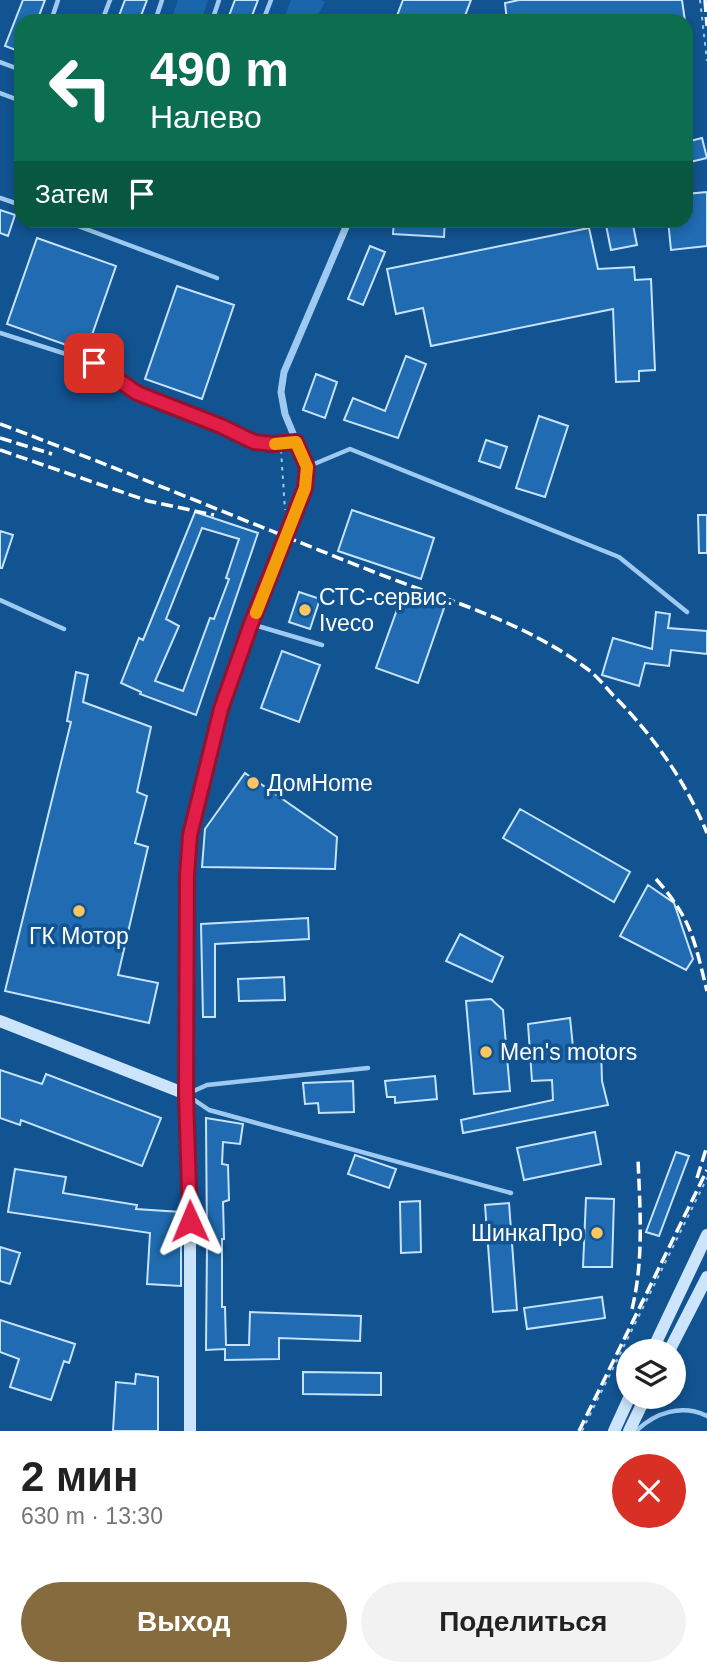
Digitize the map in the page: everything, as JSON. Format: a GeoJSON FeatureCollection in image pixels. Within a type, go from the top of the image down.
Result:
{"type":"FeatureCollection","features":[{"type":"Feature","properties":{"kind":"street"},"geometry":{"type":"LineString","coordinates":[[190,1431],[190,1197],[186,1094],[187,875],[190,835],[221,709],[251,624],[305,488],[307,467],[285,414],[281,392],[284,372],[346,228]]}},
{"type":"Feature","properties":{"kind":"street"},"geometry":{"type":"LineString","coordinates":[[0,1021],[186,1094]]}},
{"type":"Feature","properties":{"kind":"street"},"geometry":{"type":"LineString","coordinates":[[658,1339],[707,1235]]}},
{"type":"Feature","properties":{"kind":"street"},"geometry":{"type":"LineString","coordinates":[[675,1339],[707,1278]]}},
{"type":"Feature","properties":{"kind":"street"},"geometry":{"type":"LineString","coordinates":[[614,1431],[624,1409]]}},
{"type":"Feature","properties":{"kind":"street"},"geometry":{"type":"LineString","coordinates":[[629,1431],[640,1409]]}},
{"type":"Feature","properties":{"kind":"lane"},"geometry":{"type":"LineString","coordinates":[[83,228],[217,278]]}},
{"type":"Feature","properties":{"kind":"lane"},"geometry":{"type":"LineString","coordinates":[[0,333],[94,363],[137,393],[254,442],[296,442]]}},
{"type":"Feature","properties":{"kind":"lane"},"geometry":{"type":"LineString","coordinates":[[307,467],[350,449],[619,557],[687,612]]}},
{"type":"Feature","properties":{"kind":"lane"},"geometry":{"type":"LineString","coordinates":[[0,600],[64,629]]}},
{"type":"Feature","properties":{"kind":"lane"},"geometry":{"type":"LineString","coordinates":[[251,624],[322,645]]}},
{"type":"Feature","properties":{"kind":"lane"},"geometry":{"type":"LineString","coordinates":[[186,1094],[207,1085],[369,1068]]}},
{"type":"Feature","properties":{"kind":"lane"},"geometry":{"type":"LineString","coordinates":[[186,1094],[209,1110],[511,1193]]}},
{"type":"Feature","properties":{"kind":"lane"},"geometry":{"type":"LineString","coordinates":[[636,1431],[657,1416],[674,1410],[686,1409],[706,1414]]}},
{"type":"Feature","properties":{"kind":"path"},"geometry":{"type":"LineString","coordinates":[[701,0],[707,61]]}},
{"type":"Feature","properties":{"kind":"path"},"geometry":{"type":"LineString","coordinates":[[281,444],[285,514]]}},
{"type":"Feature","properties":{"kind":"path"},"geometry":{"type":"LineString","coordinates":[[582,1431],[707,1178]]}},
{"type":"Feature","properties":{"kind":"shaded area"},"geometry":{"type":"Polygon","coordinates":[[[178,0],[208,0],[203,14],[173,14],[178,0]]]}},
{"type":"Feature","properties":{"kind":"shaded area"},"geometry":{"type":"Polygon","coordinates":[[[291,0],[325,2],[319,14],[286,14],[291,0]]]}},
{"type":"Feature","properties":{"kind":"building"},"geometry":{"type":"Polygon","coordinates":[[[23,0],[45,0],[40,14],[18,14],[23,0]]]}},
{"type":"Feature","properties":{"kind":"building"},"geometry":{"type":"Polygon","coordinates":[[[125,0],[147,0],[142,14],[120,14],[125,0]]]}},
{"type":"Feature","properties":{"kind":"building"},"geometry":{"type":"Polygon","coordinates":[[[235,0],[258,0],[253,14],[230,14],[235,0]]]}},
{"type":"Feature","properties":{"kind":"building"},"geometry":{"type":"Polygon","coordinates":[[[403,0],[471,0],[466,14],[398,14],[403,0]]]}},
{"type":"Feature","properties":{"kind":"building"},"geometry":{"type":"Polygon","coordinates":[[[519,0],[682,0],[684,14],[506,14],[505,3],[519,0]]]}},
{"type":"Feature","properties":{"kind":"building"},"geometry":{"type":"Polygon","coordinates":[[[14,23],[14,49],[5,46],[14,23]]]}},
{"type":"Feature","properties":{"kind":"building"},"geometry":{"type":"Polygon","coordinates":[[[702,138],[707,158],[693,161],[693,140],[702,138]]]}},
{"type":"Feature","properties":{"kind":"building"},"geometry":{"type":"Polygon","coordinates":[[[707,192],[707,246],[671,250],[669,228],[693,228],[693,193],[707,192]]]}},
{"type":"Feature","properties":{"kind":"building"},"geometry":{"type":"Polygon","coordinates":[[[0,210],[14,215],[8,236],[0,233],[0,210]]]}},
{"type":"Feature","properties":{"kind":"building"},"geometry":{"type":"Polygon","coordinates":[[[393,228],[445,228],[444,237],[393,234],[393,228]]]}},
{"type":"Feature","properties":{"kind":"building"},"geometry":{"type":"Polygon","coordinates":[[[589,228],[598,269],[634,267],[635,280],[651,279],[655,370],[639,371],[639,381],[616,382],[613,309],[431,346],[423,308],[396,314],[387,269],[589,228]]]}},
{"type":"Feature","properties":{"kind":"building"},"geometry":{"type":"Polygon","coordinates":[[[607,228],[634,228],[637,245],[611,250],[607,228]]]}},
{"type":"Feature","properties":{"kind":"building"},"geometry":{"type":"Polygon","coordinates":[[[37,238],[116,266],[86,352],[7,324],[37,238]]]}},
{"type":"Feature","properties":{"kind":"building"},"geometry":{"type":"Polygon","coordinates":[[[370,246],[385,252],[363,305],[348,299],[370,246]]]}},
{"type":"Feature","properties":{"kind":"building"},"geometry":{"type":"Polygon","coordinates":[[[177,286],[234,305],[202,399],[145,379],[177,286]]]}},
{"type":"Feature","properties":{"kind":"building"},"geometry":{"type":"Polygon","coordinates":[[[406,356],[426,364],[398,438],[344,420],[353,398],[385,411],[406,356]]]}},
{"type":"Feature","properties":{"kind":"building"},"geometry":{"type":"Polygon","coordinates":[[[316,374],[337,382],[325,418],[303,410],[316,374]]]}},
{"type":"Feature","properties":{"kind":"building"},"geometry":{"type":"Polygon","coordinates":[[[539,416],[568,426],[545,497],[516,488],[539,416]]]}},
{"type":"Feature","properties":{"kind":"building"},"geometry":{"type":"Polygon","coordinates":[[[486,440],[507,447],[500,468],[479,461],[486,440]]]}},
{"type":"Feature","properties":{"kind":"building"},"geometry":{"type":"Polygon","coordinates":[[[352,510],[434,538],[421,579],[338,551],[352,510]]]}},
{"type":"Feature","properties":{"kind":"building"},"geometry":{"type":"Polygon","coordinates":[[[195,512],[258,533],[196,715],[140,694],[141,692],[121,683],[139,638],[143,640],[195,512]],[[202,528],[166,619],[179,626],[155,681],[183,691],[210,618],[214,619],[229,579],[226,578],[239,539],[202,528]]]}},
{"type":"Feature","properties":{"kind":"building"},"geometry":{"type":"Polygon","coordinates":[[[698,515],[707,515],[707,553],[699,553],[698,515]]]}},
{"type":"Feature","properties":{"kind":"building"},"geometry":{"type":"Polygon","coordinates":[[[0,531],[13,535],[2,568],[0,568],[0,531]]]}},
{"type":"Feature","properties":{"kind":"building","name":"СТС-сервис. Iveco"},"geometry":{"type":"Polygon","coordinates":[[[299,592],[320,599],[310,629],[289,622],[299,592]]]}},
{"type":"Feature","properties":{"kind":"building"},"geometry":{"type":"Polygon","coordinates":[[[403,593],[444,608],[418,683],[376,668],[403,593]]]}},
{"type":"Feature","properties":{"kind":"building"},"geometry":{"type":"Polygon","coordinates":[[[656,612],[670,614],[668,628],[707,631],[707,654],[671,650],[669,666],[645,663],[639,686],[602,675],[613,638],[652,649],[656,612]]]}},
{"type":"Feature","properties":{"kind":"building"},"geometry":{"type":"Polygon","coordinates":[[[282,651],[320,665],[299,722],[261,708],[282,651]]]}},
{"type":"Feature","properties":{"kind":"building","name":"ГК Мотор"},"geometry":{"type":"Polygon","coordinates":[[[76,672],[88,675],[83,702],[151,727],[137,792],[147,796],[135,843],[148,847],[118,975],[158,983],[149,1023],[5,991],[71,722],[67,721],[76,672]]]}},
{"type":"Feature","properties":{"kind":"building"},"geometry":{"type":"Polygon","coordinates":[[[245,773],[337,837],[335,869],[202,867],[205,829],[245,773]]]}},
{"type":"Feature","properties":{"kind":"building"},"geometry":{"type":"Polygon","coordinates":[[[520,809],[630,872],[614,902],[503,838],[520,809]]]}},
{"type":"Feature","properties":{"kind":"building"},"geometry":{"type":"Polygon","coordinates":[[[648,885],[674,903],[693,959],[686,970],[620,936],[648,885]]]}},
{"type":"Feature","properties":{"kind":"building"},"geometry":{"type":"Polygon","coordinates":[[[308,918],[309,939],[215,944],[215,1017],[203,1017],[201,924],[308,918]]]}},
{"type":"Feature","properties":{"kind":"building"},"geometry":{"type":"Polygon","coordinates":[[[460,934],[503,957],[492,982],[446,961],[460,934]]]}},
{"type":"Feature","properties":{"kind":"building"},"geometry":{"type":"Polygon","coordinates":[[[284,977],[285,1000],[239,1001],[238,979],[284,977]]]}},
{"type":"Feature","properties":{"kind":"building"},"geometry":{"type":"Polygon","coordinates":[[[491,999],[503,1010],[510,1091],[474,1094],[466,1001],[491,999]]]}},
{"type":"Feature","properties":{"kind":"building"},"geometry":{"type":"Polygon","coordinates":[[[570,1018],[573,1047],[601,1047],[602,1081],[608,1105],[463,1133],[461,1120],[553,1100],[552,1080],[532,1081],[528,1024],[570,1018]]]}},
{"type":"Feature","properties":{"kind":"building"},"geometry":{"type":"Polygon","coordinates":[[[0,1070],[42,1084],[46,1074],[161,1118],[142,1166],[21,1120],[20,1125],[0,1118],[0,1070]]]}},
{"type":"Feature","properties":{"kind":"building"},"geometry":{"type":"Polygon","coordinates":[[[435,1076],[437,1099],[395,1103],[395,1097],[387,1097],[385,1081],[435,1076]]]}},
{"type":"Feature","properties":{"kind":"building"},"geometry":{"type":"Polygon","coordinates":[[[353,1081],[354,1112],[319,1113],[318,1103],[305,1104],[303,1083],[353,1081]]]}},
{"type":"Feature","properties":{"kind":"building"},"geometry":{"type":"Polygon","coordinates":[[[206,1118],[243,1124],[240,1144],[223,1142],[222,1164],[228,1165],[229,1200],[223,1202],[222,1239],[222,1307],[225,1307],[226,1345],[249,1345],[250,1312],[361,1316],[360,1341],[279,1338],[279,1359],[225,1360],[225,1349],[206,1350],[206,1118]]]}},
{"type":"Feature","properties":{"kind":"building"},"geometry":{"type":"Polygon","coordinates":[[[595,1132],[601,1164],[524,1180],[517,1148],[595,1132]]]}},
{"type":"Feature","properties":{"kind":"building"},"geometry":{"type":"Polygon","coordinates":[[[676,1152],[689,1156],[659,1236],[646,1232],[676,1152]]]}},
{"type":"Feature","properties":{"kind":"building"},"geometry":{"type":"Polygon","coordinates":[[[355,1155],[396,1169],[389,1188],[348,1174],[355,1155]]]}},
{"type":"Feature","properties":{"kind":"building"},"geometry":{"type":"Polygon","coordinates":[[[15,1169],[66,1177],[63,1193],[137,1205],[136,1209],[181,1212],[181,1286],[147,1284],[150,1233],[8,1212],[15,1169]]]}},
{"type":"Feature","properties":{"kind":"building"},"geometry":{"type":"Polygon","coordinates":[[[586,1198],[614,1199],[612,1267],[583,1267],[586,1198]]]}},
{"type":"Feature","properties":{"kind":"building"},"geometry":{"type":"Polygon","coordinates":[[[420,1201],[421,1252],[401,1253],[400,1202],[420,1201]]]}},
{"type":"Feature","properties":{"kind":"building"},"geometry":{"type":"Polygon","coordinates":[[[509,1203],[517,1310],[493,1312],[485,1205],[509,1203]]]}},
{"type":"Feature","properties":{"kind":"building"},"geometry":{"type":"Polygon","coordinates":[[[0,1247],[20,1253],[10,1284],[0,1281],[0,1247]]]}},
{"type":"Feature","properties":{"kind":"building"},"geometry":{"type":"Polygon","coordinates":[[[602,1297],[605,1318],[527,1329],[524,1308],[602,1297]]]}},
{"type":"Feature","properties":{"kind":"building"},"geometry":{"type":"Polygon","coordinates":[[[0,1320],[75,1344],[69,1363],[64,1361],[51,1400],[10,1387],[19,1359],[0,1352],[0,1320]]]}},
{"type":"Feature","properties":{"kind":"building"},"geometry":{"type":"Polygon","coordinates":[[[303,1372],[381,1373],[381,1395],[303,1394],[303,1372]]]}},
{"type":"Feature","properties":{"kind":"building"},"geometry":{"type":"Polygon","coordinates":[[[136,1374],[158,1377],[158,1431],[113,1431],[116,1382],[135,1384],[136,1374]]]}},
{"type":"Feature","properties":{"kind":"railway"},"geometry":{"type":"LineString","coordinates":[[705,0],[707,26]]}},
{"type":"Feature","properties":{"kind":"railway"},"geometry":{"type":"LineString","coordinates":[[0,424],[483,613],[561,651],[597,677],[654,742],[678,776],[707,833]]}},
{"type":"Feature","properties":{"kind":"railway"},"geometry":{"type":"LineString","coordinates":[[0,438],[52,454]]}},
{"type":"Feature","properties":{"kind":"railway"},"geometry":{"type":"LineString","coordinates":[[0,450],[148,501],[214,515]]}},
{"type":"Feature","properties":{"kind":"railway"},"geometry":{"type":"LineString","coordinates":[[656,879],[685,919],[699,957],[707,991]]}},
{"type":"Feature","properties":{"kind":"railway"},"geometry":{"type":"LineString","coordinates":[[697,1178],[707,1146]]}},
{"type":"Feature","properties":{"kind":"railway"},"geometry":{"type":"LineString","coordinates":[[632,1309],[640,1253],[638,1159]]}},
{"type":"Feature","properties":{"kind":"railway"},"geometry":{"type":"LineString","coordinates":[[579,1431],[707,1170]]}},
{"type":"Feature","properties":{"kind":"slow traffic"},"geometry":{"type":"LineString","coordinates":[[256,613],[305,488],[307,467],[296,442],[275,444]]}},
{"type":"Feature","properties":{"kind":"place","name":"СТС-сервис. Iveco"},"geometry":{"type":"Point","coordinates":[305,610]}},
{"type":"Feature","properties":{"kind":"place","name":"ДомHome"},"geometry":{"type":"Point","coordinates":[253,783]}},
{"type":"Feature","properties":{"kind":"place","name":"ГК Мотор"},"geometry":{"type":"Point","coordinates":[79,911]}},
{"type":"Feature","properties":{"kind":"place","name":"Men's motors"},"geometry":{"type":"Point","coordinates":[486,1052]}},
{"type":"Feature","properties":{"kind":"place","name":"ШинкаПро"},"geometry":{"type":"Point","coordinates":[597,1233]}},
{"type":"Feature","properties":{"kind":"route"},"geometry":{"type":"LineString","coordinates":[[94,363],[137,393],[254,442],[296,442],[307,467],[305,488],[251,624],[221,709],[190,835],[187,875],[186,1094],[190,1221]]}}]}
